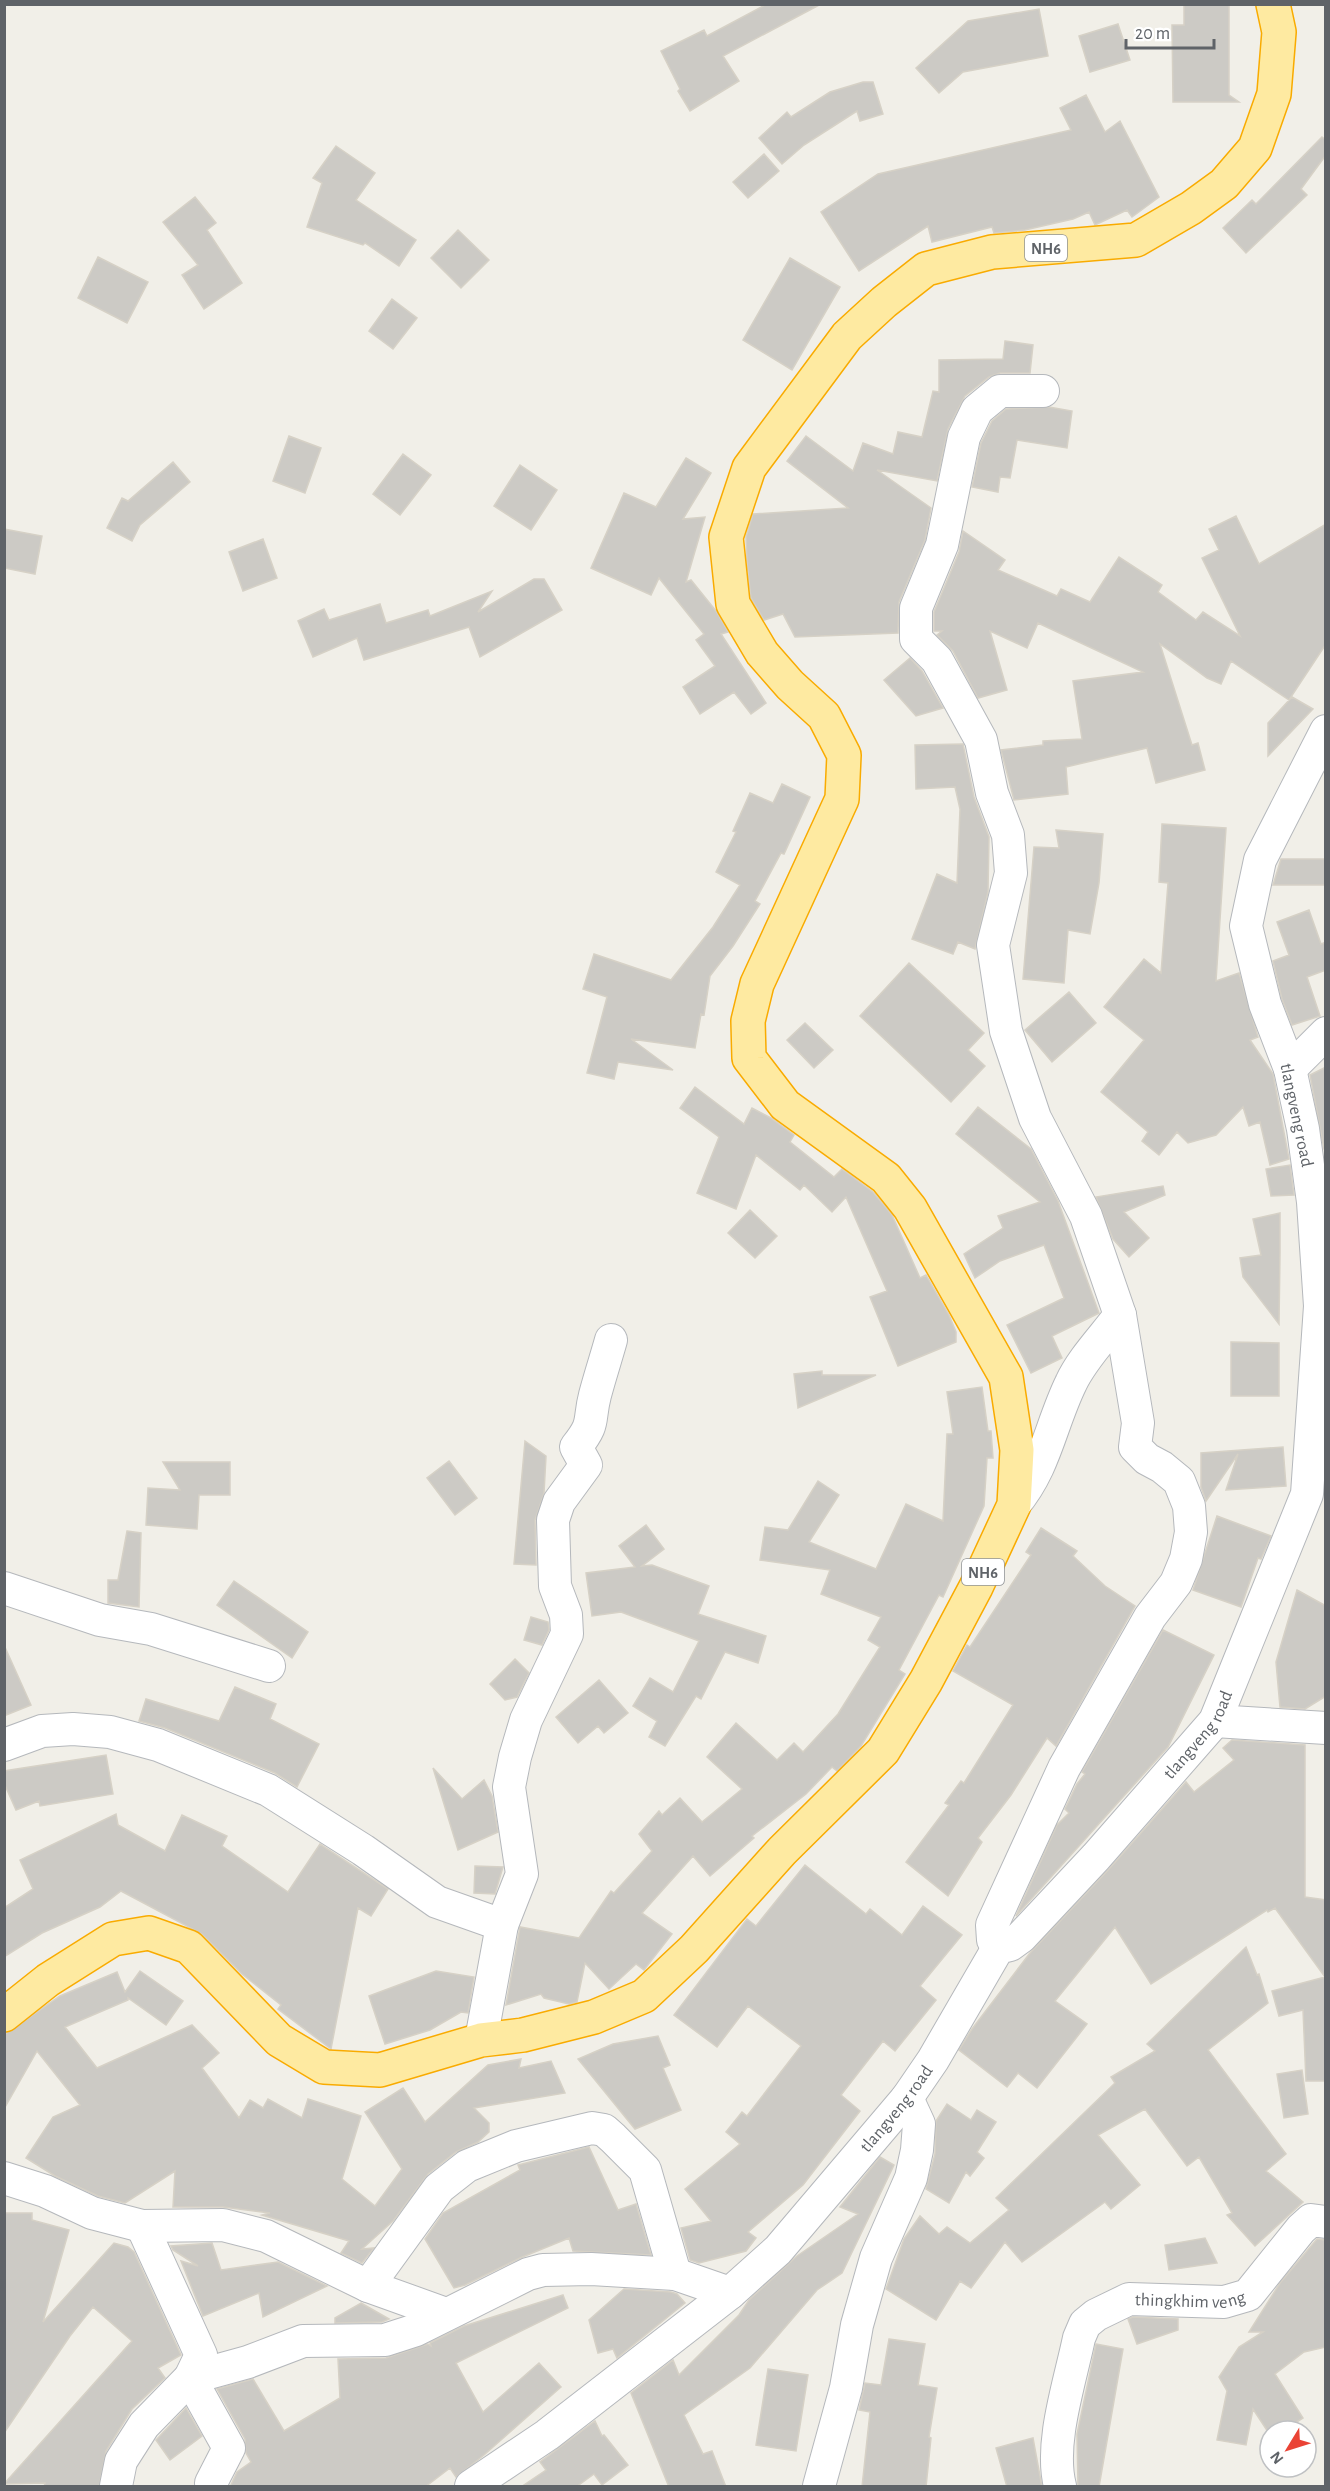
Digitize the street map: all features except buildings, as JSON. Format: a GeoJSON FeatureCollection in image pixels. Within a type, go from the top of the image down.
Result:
{"type":"FeatureCollection","features":[{"type":"Feature","properties":{"kind":"highway","name":"NH6"},"geometry":{"type":"LineString","coordinates":[[4,2015],[48,1980],[113,1939],[149,1933],[189,1947],[279,2040],[324,2067],[380,2070],[480,2040],[523,2035],[594,2017],[644,1996],[694,1949],[782,1851],[883,1750],[932,1671],[976,1587],[1014,1505],[1017,1450],[1006,1377],[910,1208],[886,1178],[784,1105],[749,1058],[748,1021],[758,984],[842,799],[844,755],[824,716],[790,685],[762,653],[733,604],[726,537],[749,468],[847,336],[884,302],[927,268],[992,252],[1136,240],[1191,208],[1224,184],[1255,148],[1274,94],[1279,32],[1274,4]]}},
{"type":"Feature","properties":{"kind":"street"},"geometry":{"type":"LineString","coordinates":[[998,1948],[993,1940],[992,1925],[1064,1768],[1150,1617],[1176,1583],[1191,1532],[1189,1506],[1179,1481],[1162,1467],[1147,1459],[1135,1447],[1138,1423],[1120,1315],[1086,1216],[1035,1118],[1006,1030],[993,945],[1011,873],[1009,845],[992,793],[981,740],[937,660],[916,639],[916,608],[942,545],[964,437],[977,410],[1000,391],[1043,391]]}},
{"type":"Feature","properties":{"kind":"street","name":"tlangveng road"},"geometry":{"type":"LineString","coordinates":[[471,2487],[547,2435],[730,2294],[778,2250],[907,2097],[933,2060],[998,1948],[1010,1946],[1021,1937],[1215,1721],[1307,1494],[1320,1306],[1313,1202],[1303,1129],[1290,1069],[1265,1004],[1246,926],[1260,860],[1326,731]]}},
{"type":"Feature","properties":{"kind":"street"},"geometry":{"type":"LineString","coordinates":[[1290,1069],[1326,1032]]}},
{"type":"Feature","properties":{"kind":"street"},"geometry":{"type":"LineString","coordinates":[[1014,1505],[1028,1488],[1047,1451],[1071,1382],[1120,1315]]}},
{"type":"Feature","properties":{"kind":"street"},"geometry":{"type":"LineString","coordinates":[[480,2040],[502,1925],[522,1874],[509,1787],[515,1757],[526,1720],[567,1634],[566,1615],[555,1586],[553,1520],[559,1502],[586,1465],[576,1447],[588,1432],[594,1415],[594,1398],[611,1340]]}},
{"type":"Feature","properties":{"kind":"street"},"geometry":{"type":"LineString","coordinates":[[4,1588],[100,1620],[151,1629],[268,1666]]}},
{"type":"Feature","properties":{"kind":"street"},"geometry":{"type":"LineString","coordinates":[[1215,1721],[1326,1728]]}},
{"type":"Feature","properties":{"kind":"street"},"geometry":{"type":"LineString","coordinates":[[4,1745],[42,1731],[73,1729],[110,1732],[158,1744],[268,1790],[363,1850],[437,1902],[502,1925]]}},
{"type":"Feature","properties":{"kind":"street"},"geometry":{"type":"LineString","coordinates":[[823,2484],[846,2388],[857,2325],[876,2258],[911,2178],[917,2150],[919,2124],[907,2097]]}},
{"type":"Feature","properties":{"kind":"street"},"geometry":{"type":"LineString","coordinates":[[368,2286],[439,2188],[467,2166],[516,2146],[592,2128],[604,2130],[645,2170],[675,2274]]}},
{"type":"Feature","properties":{"kind":"street"},"geometry":{"type":"LineString","coordinates":[[4,2178],[45,2191],[92,2213],[142,2226],[223,2225],[266,2236],[368,2286],[446,2314]]}},
{"type":"Feature","properties":{"kind":"street","name":"thingkhim veng"},"geometry":{"type":"LineString","coordinates":[[1060,2487],[1056,2472],[1059,2441],[1078,2338],[1085,2324],[1096,2315],[1129,2299],[1224,2302],[1248,2295],[1301,2229],[1311,2220],[1326,2222]]}},
{"type":"Feature","properties":{"kind":"street"},"geometry":{"type":"LineString","coordinates":[[116,2487],[121,2461],[144,2425],[190,2378],[201,2355],[142,2226]]}},
{"type":"Feature","properties":{"kind":"street"},"geometry":{"type":"LineString","coordinates":[[190,2378],[248,2362],[303,2341],[385,2340],[416,2330],[528,2274],[543,2270],[591,2269],[675,2274],[730,2294]]}},
{"type":"Feature","properties":{"kind":"street"},"geometry":{"type":"LineString","coordinates":[[190,2378],[230,2448],[211,2483],[212,2487]]}}]}
